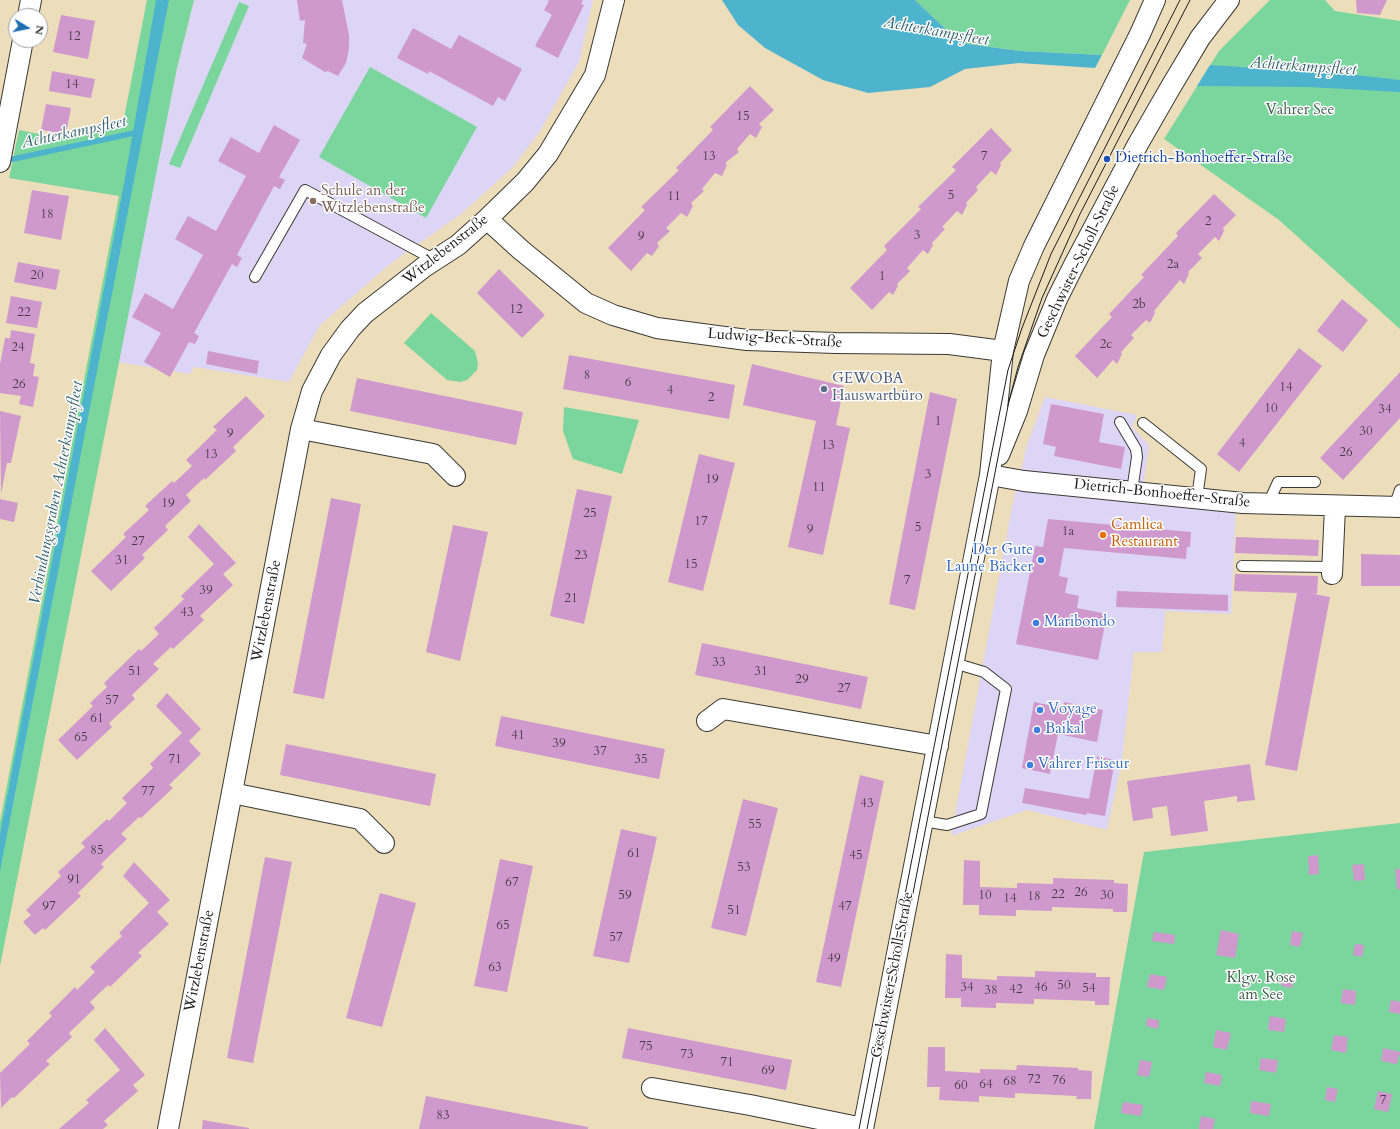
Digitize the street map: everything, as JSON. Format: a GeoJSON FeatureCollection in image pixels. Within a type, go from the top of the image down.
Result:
{"type":"FeatureCollection","features":[{"type":"Feature","properties":{"kind":"street","name":"Witzlebenstraße"},"geometry":{"type":"LineString","coordinates":[[168,1129],[301,429],[312,391],[331,355],[350,329],[365,313],[435,260],[458,245],[487,219],[524,182],[548,154],[594,75],[614,0]]}},
{"type":"Feature","properties":{"kind":"street","name":"Geschwister-Scholl-Straße"},"geometry":{"type":"LineString","coordinates":[[652,1088],[750,1105],[863,1129],[990,475],[1003,351],[1019,281],[1034,246],[1140,34],[1155,0]]}},
{"type":"Feature","properties":{"kind":"street","name":"Geschwister-Scholl-Straße"},"geometry":{"type":"LineString","coordinates":[[990,475],[1016,411],[1034,355],[1074,265],[1150,124],[1200,38],[1229,0]]}},
{"type":"Feature","properties":{"kind":"street"},"geometry":{"type":"LineString","coordinates":[[1,155],[21,48]]}},
{"type":"Feature","properties":{"kind":"street","name":"Ludwig-Beck-Straße"},"geometry":{"type":"LineString","coordinates":[[487,219],[521,250],[586,303],[613,315],[657,328],[747,340],[836,343],[949,344],[1003,351]]}},
{"type":"Feature","properties":{"kind":"street"},"geometry":{"type":"LineString","coordinates":[[301,429],[433,454],[455,476]]}},
{"type":"Feature","properties":{"kind":"street","name":"Dietrich-Bonhoeffer-Straße"},"geometry":{"type":"LineString","coordinates":[[990,475],[1024,481],[1268,504],[1335,507],[1398,502]]}},
{"type":"Feature","properties":{"kind":"street"},"geometry":{"type":"LineString","coordinates":[[1332,571],[1335,507]]}},
{"type":"Feature","properties":{"kind":"street"},"geometry":{"type":"LineString","coordinates":[[707,721],[723,709],[938,746]]}},
{"type":"Feature","properties":{"kind":"street"},"geometry":{"type":"LineString","coordinates":[[232,793],[360,819],[384,843]]}},
{"type":"Feature","properties":{"kind":"lane"},"geometry":{"type":"LineString","coordinates":[[255,277],[305,190],[435,260]]}},
{"type":"Feature","properties":{"kind":"lane"},"geometry":{"type":"LineString","coordinates":[[1120,422],[1136,449],[1137,457],[1132,491]]}},
{"type":"Feature","properties":{"kind":"lane"},"geometry":{"type":"LineString","coordinates":[[1143,423],[1201,470],[1197,498]]}},
{"type":"Feature","properties":{"kind":"lane"},"geometry":{"type":"LineString","coordinates":[[1268,504],[1278,482],[1315,482]]}},
{"type":"Feature","properties":{"kind":"lane"},"geometry":{"type":"LineString","coordinates":[[1242,566],[1332,571]]}},
{"type":"Feature","properties":{"kind":"lane"},"geometry":{"type":"LineString","coordinates":[[923,821],[947,825],[981,814],[1006,688],[984,672],[954,663]]}},
{"type":"Feature","properties":{"kind":"shaded area","name":"Schule an der Witzlebenstraße"},"geometry":{"type":"Polygon","coordinates":[[[194,0],[593,0],[579,62],[540,131],[512,168],[461,214],[390,264],[320,325],[289,382],[194,367],[190,374],[118,362],[177,68],[194,0]]]}},
{"type":"Feature","properties":{"kind":"shaded area"},"geometry":{"type":"Polygon","coordinates":[[[1045,397],[1137,415],[1132,427],[1149,445],[1142,494],[1236,502],[1231,614],[1165,611],[1162,652],[1134,652],[1122,760],[1107,830],[1027,810],[951,836],[1012,507],[1027,445],[1045,397]]]}},
{"type":"Feature","properties":{"kind":"green space"},"geometry":{"type":"Polygon","coordinates":[[[147,0],[194,0],[177,68],[0,966],[0,822],[119,196],[9,178],[19,130],[59,138],[123,123],[147,0]]]}},
{"type":"Feature","properties":{"kind":"green space"},"geometry":{"type":"Polygon","coordinates":[[[915,0],[1130,0],[1102,55],[1020,51],[968,44],[955,38],[915,0]]]}},
{"type":"Feature","properties":{"kind":"green space","name":"Vahrer See"},"geometry":{"type":"Polygon","coordinates":[[[1270,0],[1325,0],[1335,11],[1400,21],[1400,329],[1279,220],[1164,139],[1219,51],[1270,0]]]}},
{"type":"Feature","properties":{"kind":"green space"},"geometry":{"type":"Polygon","coordinates":[[[239,2],[249,6],[180,168],[169,164],[239,2]]]}},
{"type":"Feature","properties":{"kind":"green space"},"geometry":{"type":"Polygon","coordinates":[[[370,67],[477,127],[426,218],[319,157],[370,67]]]}},
{"type":"Feature","properties":{"kind":"green space"},"geometry":{"type":"Polygon","coordinates":[[[431,313],[475,351],[478,363],[477,370],[467,380],[460,382],[447,380],[404,343],[431,313]]]}},
{"type":"Feature","properties":{"kind":"green space"},"geometry":{"type":"Polygon","coordinates":[[[564,407],[639,420],[622,474],[573,459],[563,431],[564,407]]]}},
{"type":"Feature","properties":{"kind":"green space","name":"Klgv. Rose am See"},"geometry":{"type":"Polygon","coordinates":[[[1400,823],[1400,1129],[1094,1129],[1144,852],[1400,823]]]}},
{"type":"Feature","properties":{"kind":"water"},"geometry":{"type":"Polygon","coordinates":[[[156,0],[169,0],[0,871],[0,834],[125,178],[156,0]]]}},
{"type":"Feature","properties":{"kind":"water"},"geometry":{"type":"Polygon","coordinates":[[[722,0],[915,0],[955,38],[968,44],[1020,51],[1102,55],[1095,68],[1019,63],[965,69],[930,87],[868,93],[823,80],[765,48],[738,25],[722,0]]]}},
{"type":"Feature","properties":{"kind":"water"},"geometry":{"type":"Polygon","coordinates":[[[1210,65],[1347,74],[1400,80],[1400,92],[1308,87],[1197,86],[1210,65]]]}},
{"type":"Feature","properties":{"kind":"building"},"geometry":{"type":"Polygon","coordinates":[[[297,0],[342,0],[349,35],[349,49],[346,63],[338,76],[328,71],[325,72],[302,58],[307,44],[303,43],[305,20],[300,21],[297,0]]]}},
{"type":"Feature","properties":{"kind":"building"},"geometry":{"type":"Polygon","coordinates":[[[547,0],[583,0],[581,4],[584,5],[558,58],[535,46],[552,15],[544,10],[549,1],[547,0]]]}},
{"type":"Feature","properties":{"kind":"building"},"geometry":{"type":"Polygon","coordinates":[[[1356,0],[1387,0],[1380,15],[1357,13],[1356,0]]]}},
{"type":"Feature","properties":{"kind":"building"},"geometry":{"type":"Polygon","coordinates":[[[61,15],[95,21],[88,59],[53,52],[61,15]]]}},
{"type":"Feature","properties":{"kind":"building"},"geometry":{"type":"Polygon","coordinates":[[[413,28],[451,49],[459,35],[522,69],[505,101],[498,97],[493,106],[429,71],[428,74],[397,58],[413,28]]]}},
{"type":"Feature","properties":{"kind":"building"},"geometry":{"type":"Polygon","coordinates":[[[52,71],[95,79],[91,98],[49,91],[52,71]]]}},
{"type":"Feature","properties":{"kind":"building"},"geometry":{"type":"Polygon","coordinates":[[[750,86],[774,110],[759,124],[762,127],[756,138],[750,134],[737,149],[739,152],[725,163],[727,165],[722,176],[715,173],[702,189],[704,191],[691,203],[693,206],[687,217],[681,213],[666,228],[670,231],[657,243],[659,246],[652,256],[647,253],[631,271],[608,248],[645,210],[641,207],[679,170],[676,168],[713,130],[710,127],[750,86]]]}},
{"type":"Feature","properties":{"kind":"building"},"geometry":{"type":"Polygon","coordinates":[[[46,104],[71,108],[66,134],[41,130],[46,104]]]}},
{"type":"Feature","properties":{"kind":"building"},"geometry":{"type":"Polygon","coordinates":[[[274,125],[300,140],[279,177],[285,180],[280,189],[274,186],[237,255],[242,258],[237,267],[232,264],[194,333],[199,336],[195,344],[189,342],[170,377],[144,362],[161,333],[132,317],[145,293],[173,309],[203,255],[175,239],[188,216],[216,231],[246,176],[218,161],[231,137],[259,153],[274,125]]]}},
{"type":"Feature","properties":{"kind":"building"},"geometry":{"type":"Polygon","coordinates":[[[991,128],[1012,150],[1000,163],[1001,165],[996,175],[991,171],[976,187],[978,190],[966,203],[967,205],[962,215],[957,211],[942,227],[945,229],[932,243],[933,245],[928,254],[923,250],[907,268],[910,271],[897,284],[898,286],[893,295],[889,292],[872,310],[850,288],[887,250],[884,246],[921,209],[918,207],[956,170],[952,167],[991,128]]]}},
{"type":"Feature","properties":{"kind":"building"},"geometry":{"type":"Polygon","coordinates":[[[32,190],[69,196],[61,240],[24,233],[32,190]]]}},
{"type":"Feature","properties":{"kind":"building"},"geometry":{"type":"Polygon","coordinates":[[[1214,194],[1236,215],[1223,228],[1224,231],[1219,241],[1215,237],[1198,254],[1202,258],[1188,272],[1189,274],[1184,284],[1180,280],[1154,311],[1155,313],[1150,323],[1146,320],[1131,335],[1134,338],[1121,352],[1122,354],[1117,364],[1113,360],[1097,378],[1075,356],[1112,317],[1109,314],[1144,277],[1141,275],[1178,236],[1176,233],[1214,194]]]}},
{"type":"Feature","properties":{"kind":"building"},"geometry":{"type":"Polygon","coordinates":[[[18,262],[60,270],[56,290],[14,282],[18,262]]]}},
{"type":"Feature","properties":{"kind":"building"},"geometry":{"type":"Polygon","coordinates":[[[499,269],[545,315],[522,338],[477,293],[499,269]]]}},
{"type":"Feature","properties":{"kind":"building"},"geometry":{"type":"Polygon","coordinates":[[[11,296],[42,302],[37,328],[6,323],[11,296]]]}},
{"type":"Feature","properties":{"kind":"building"},"geometry":{"type":"Polygon","coordinates":[[[1342,299],[1368,320],[1343,352],[1317,331],[1342,299]]]}},
{"type":"Feature","properties":{"kind":"building"},"geometry":{"type":"Polygon","coordinates":[[[11,330],[35,334],[30,363],[35,364],[33,376],[39,377],[33,407],[19,404],[21,396],[0,393],[0,364],[5,338],[10,338],[11,330]]]}},
{"type":"Feature","properties":{"kind":"building"},"geometry":{"type":"Polygon","coordinates":[[[1299,348],[1322,366],[1239,472],[1217,454],[1299,348]]]}},
{"type":"Feature","properties":{"kind":"building"},"geometry":{"type":"Polygon","coordinates":[[[208,351],[259,361],[257,374],[206,364],[208,351]]]}},
{"type":"Feature","properties":{"kind":"building"},"geometry":{"type":"Polygon","coordinates":[[[569,355],[735,385],[729,419],[563,389],[569,355]]]}},
{"type":"Feature","properties":{"kind":"building"},"geometry":{"type":"Polygon","coordinates":[[[752,364],[844,386],[836,425],[850,428],[823,555],[788,547],[816,421],[743,405],[752,364]]]}},
{"type":"Feature","properties":{"kind":"building"},"geometry":{"type":"Polygon","coordinates":[[[1400,372],[1400,418],[1343,480],[1320,458],[1400,372]]]}},
{"type":"Feature","properties":{"kind":"building"},"geometry":{"type":"Polygon","coordinates":[[[357,378],[523,412],[516,445],[350,411],[357,378]]]}},
{"type":"Feature","properties":{"kind":"building"},"geometry":{"type":"Polygon","coordinates":[[[930,392],[957,399],[915,610],[889,604],[930,392]]]}},
{"type":"Feature","properties":{"kind":"building"},"geometry":{"type":"Polygon","coordinates":[[[246,396],[265,416],[233,447],[236,451],[205,480],[204,478],[186,495],[191,501],[165,526],[168,530],[142,555],[145,558],[111,591],[91,571],[126,537],[123,534],[149,510],[145,506],[172,481],[174,483],[192,466],[186,460],[217,430],[213,427],[246,396]]]}},
{"type":"Feature","properties":{"kind":"building"},"geometry":{"type":"Polygon","coordinates":[[[1051,404],[1104,414],[1099,442],[1125,447],[1121,469],[1054,456],[1056,447],[1043,444],[1051,404]]]}},
{"type":"Feature","properties":{"kind":"building"},"geometry":{"type":"Polygon","coordinates":[[[0,411],[21,416],[11,463],[7,463],[1,494],[0,411]]]}},
{"type":"Feature","properties":{"kind":"building"},"geometry":{"type":"Polygon","coordinates":[[[699,454],[735,463],[703,591],[668,582],[699,454]]]}},
{"type":"Feature","properties":{"kind":"building"},"geometry":{"type":"Polygon","coordinates":[[[577,489],[612,496],[584,624],[550,616],[577,489]]]}},
{"type":"Feature","properties":{"kind":"building"},"geometry":{"type":"Polygon","coordinates":[[[331,498],[361,504],[324,699],[293,693],[331,498]]]}},
{"type":"Feature","properties":{"kind":"building"},"geometry":{"type":"Polygon","coordinates":[[[0,499],[18,503],[14,522],[0,519],[0,499]]]}},
{"type":"Feature","properties":{"kind":"building"},"geometry":{"type":"Polygon","coordinates":[[[1048,519],[1191,532],[1190,547],[1187,547],[1186,559],[1064,548],[1059,576],[1068,578],[1065,593],[1079,596],[1077,608],[1107,614],[1098,660],[1016,644],[1035,546],[1043,547],[1048,519]]]}},
{"type":"Feature","properties":{"kind":"building"},"geometry":{"type":"Polygon","coordinates":[[[199,524],[236,563],[223,574],[233,585],[200,616],[204,620],[173,649],[171,647],[153,664],[159,669],[132,695],[135,699],[109,723],[112,727],[77,760],[58,740],[93,706],[90,703],[107,687],[104,683],[139,649],[141,651],[159,634],[154,628],[184,599],[181,596],[214,564],[188,537],[199,524]]]}},
{"type":"Feature","properties":{"kind":"building"},"geometry":{"type":"Polygon","coordinates":[[[453,525],[488,532],[460,661],[426,652],[453,525]]]}},
{"type":"Feature","properties":{"kind":"building"},"geometry":{"type":"Polygon","coordinates":[[[1236,537],[1319,540],[1318,556],[1235,553],[1236,537]]]}},
{"type":"Feature","properties":{"kind":"building"},"geometry":{"type":"Polygon","coordinates":[[[1361,554],[1400,555],[1400,586],[1361,586],[1361,554]]]}},
{"type":"Feature","properties":{"kind":"building"},"geometry":{"type":"Polygon","coordinates":[[[1235,574],[1318,576],[1317,594],[1309,593],[1330,597],[1297,771],[1265,765],[1297,593],[1234,591],[1235,574]]]}},
{"type":"Feature","properties":{"kind":"building"},"geometry":{"type":"Polygon","coordinates":[[[1117,591],[1228,595],[1228,611],[1116,607],[1117,591]]]}},
{"type":"Feature","properties":{"kind":"building"},"geometry":{"type":"Polygon","coordinates":[[[702,643],[868,677],[861,709],[695,675],[702,643]]]}},
{"type":"Feature","properties":{"kind":"building"},"geometry":{"type":"Polygon","coordinates":[[[167,693],[201,729],[189,741],[201,754],[169,785],[173,788],[141,818],[139,817],[121,834],[127,839],[101,864],[104,867],[78,893],[81,896],[45,930],[43,928],[35,935],[23,922],[31,915],[26,910],[61,876],[58,872],[85,847],[81,843],[107,819],[109,821],[127,803],[122,798],[153,768],[150,764],[182,733],[156,706],[167,693]]]}},
{"type":"Feature","properties":{"kind":"building"},"geometry":{"type":"Polygon","coordinates":[[[1034,702],[1063,708],[1064,702],[1103,710],[1097,742],[1058,734],[1050,774],[1022,768],[1034,702]]]}},
{"type":"Feature","properties":{"kind":"building"},"geometry":{"type":"Polygon","coordinates":[[[501,716],[665,749],[659,779],[495,746],[501,716]]]}},
{"type":"Feature","properties":{"kind":"building"},"geometry":{"type":"Polygon","coordinates":[[[286,744],[436,774],[430,806],[280,775],[286,744]]]}},
{"type":"Feature","properties":{"kind":"building"},"geometry":{"type":"Polygon","coordinates":[[[1097,756],[1115,760],[1105,816],[1087,813],[1086,815],[1022,803],[1025,788],[1089,799],[1097,756]]]}},
{"type":"Feature","properties":{"kind":"building"},"geometry":{"type":"Polygon","coordinates":[[[1250,764],[1255,800],[1237,802],[1237,796],[1204,801],[1208,831],[1171,836],[1167,806],[1152,808],[1153,818],[1133,821],[1127,781],[1250,764]]]}},
{"type":"Feature","properties":{"kind":"building"},"geometry":{"type":"Polygon","coordinates":[[[860,775],[884,781],[841,987],[816,982],[860,775]]]}},
{"type":"Feature","properties":{"kind":"building"},"geometry":{"type":"Polygon","coordinates":[[[743,799],[778,808],[746,936],[711,928],[743,799]]]}},
{"type":"Feature","properties":{"kind":"building"},"geometry":{"type":"Polygon","coordinates":[[[621,829],[657,837],[629,963],[593,956],[621,829]]]}},
{"type":"Feature","properties":{"kind":"building"},"geometry":{"type":"Polygon","coordinates":[[[1318,855],[1319,874],[1309,875],[1308,856],[1318,855]]]}},
{"type":"Feature","properties":{"kind":"building"},"geometry":{"type":"Polygon","coordinates":[[[265,857],[292,862],[253,1063],[227,1058],[265,857]]]}},
{"type":"Feature","properties":{"kind":"building"},"geometry":{"type":"Polygon","coordinates":[[[500,859],[533,866],[507,992],[474,986],[500,859]]]}},
{"type":"Feature","properties":{"kind":"building"},"geometry":{"type":"Polygon","coordinates":[[[964,860],[980,861],[980,887],[1017,888],[1017,883],[1053,884],[1053,878],[1114,880],[1114,883],[1128,884],[1127,912],[1113,912],[1113,909],[1052,907],[1052,911],[1016,910],[1016,916],[979,915],[979,905],[963,905],[964,860]]]}},
{"type":"Feature","properties":{"kind":"building"},"geometry":{"type":"Polygon","coordinates":[[[134,862],[170,900],[157,912],[169,924],[138,953],[142,956],[110,987],[108,985],[90,1002],[95,1008],[69,1033],[72,1037],[46,1061],[50,1064],[14,1098],[12,1097],[1,1108],[0,1073],[30,1044],[27,1041],[52,1016],[49,1013],[75,987],[77,990],[95,972],[90,967],[122,936],[119,933],[149,903],[123,876],[134,862]]]}},
{"type":"Feature","properties":{"kind":"building"},"geometry":{"type":"Polygon","coordinates":[[[1364,864],[1365,880],[1354,881],[1352,865],[1364,864]]]}},
{"type":"Feature","properties":{"kind":"building"},"geometry":{"type":"Polygon","coordinates":[[[1395,869],[1400,869],[1400,889],[1397,889],[1395,869]]]}},
{"type":"Feature","properties":{"kind":"building"},"geometry":{"type":"Polygon","coordinates":[[[380,893],[416,903],[382,1027],[346,1018],[380,893]]]}},
{"type":"Feature","properties":{"kind":"building"},"geometry":{"type":"Polygon","coordinates":[[[1221,930],[1239,934],[1235,958],[1216,955],[1221,930]]]}},
{"type":"Feature","properties":{"kind":"building"},"geometry":{"type":"Polygon","coordinates":[[[1292,931],[1303,933],[1300,947],[1290,945],[1292,931]]]}},
{"type":"Feature","properties":{"kind":"building"},"geometry":{"type":"Polygon","coordinates":[[[1154,932],[1175,935],[1174,944],[1152,941],[1154,932]]]}},
{"type":"Feature","properties":{"kind":"building"},"geometry":{"type":"Polygon","coordinates":[[[1355,944],[1364,945],[1362,957],[1353,955],[1355,944]]]}},
{"type":"Feature","properties":{"kind":"building"},"geometry":{"type":"Polygon","coordinates":[[[946,954],[962,955],[962,978],[997,980],[997,976],[1035,977],[1035,971],[1096,973],[1096,977],[1110,977],[1109,1005],[1095,1005],[1095,1001],[1034,999],[1034,1004],[996,1003],[996,1008],[961,1007],[961,998],[945,998],[946,954]]]}},
{"type":"Feature","properties":{"kind":"building"},"geometry":{"type":"Polygon","coordinates":[[[1284,973],[1295,975],[1292,988],[1281,986],[1284,973]]]}},
{"type":"Feature","properties":{"kind":"building"},"geometry":{"type":"Polygon","coordinates":[[[1150,974],[1167,977],[1164,990],[1147,987],[1150,974]]]}},
{"type":"Feature","properties":{"kind":"building"},"geometry":{"type":"Polygon","coordinates":[[[1343,989],[1356,991],[1355,1005],[1341,1003],[1343,989]]]}},
{"type":"Feature","properties":{"kind":"building"},"geometry":{"type":"Polygon","coordinates":[[[1391,1000],[1400,1002],[1400,1014],[1389,1012],[1391,1000]]]}},
{"type":"Feature","properties":{"kind":"building"},"geometry":{"type":"Polygon","coordinates":[[[1270,1016],[1286,1019],[1284,1032],[1268,1030],[1270,1016]]]}},
{"type":"Feature","properties":{"kind":"building"},"geometry":{"type":"Polygon","coordinates":[[[1147,1018],[1159,1020],[1158,1029],[1146,1026],[1147,1018]]]}},
{"type":"Feature","properties":{"kind":"building"},"geometry":{"type":"Polygon","coordinates":[[[105,1028],[145,1075],[133,1085],[138,1091],[104,1121],[108,1125],[103,1129],[59,1129],[89,1103],[86,1100],[120,1070],[94,1040],[105,1028]]]}},
{"type":"Feature","properties":{"kind":"building"},"geometry":{"type":"Polygon","coordinates":[[[628,1028],[792,1060],[786,1090],[622,1058],[628,1028]]]}},
{"type":"Feature","properties":{"kind":"building"},"geometry":{"type":"Polygon","coordinates":[[[1216,1030],[1231,1033],[1227,1050],[1213,1047],[1216,1030]]]}},
{"type":"Feature","properties":{"kind":"building"},"geometry":{"type":"Polygon","coordinates":[[[1334,1035],[1348,1037],[1346,1053],[1331,1050],[1334,1035]]]}},
{"type":"Feature","properties":{"kind":"building"},"geometry":{"type":"Polygon","coordinates":[[[928,1047],[945,1047],[945,1071],[980,1073],[980,1069],[1016,1070],[1017,1065],[1078,1068],[1078,1070],[1092,1071],[1091,1099],[1076,1099],[1077,1096],[1015,1093],[1015,1098],[979,1096],[979,1102],[939,1100],[940,1087],[927,1087],[928,1047]]]}},
{"type":"Feature","properties":{"kind":"building"},"geometry":{"type":"Polygon","coordinates":[[[1383,1048],[1400,1052],[1397,1064],[1381,1061],[1383,1048]]]}},
{"type":"Feature","properties":{"kind":"building"},"geometry":{"type":"Polygon","coordinates":[[[1261,1058],[1278,1060],[1276,1073],[1259,1070],[1261,1058]]]}},
{"type":"Feature","properties":{"kind":"building"},"geometry":{"type":"Polygon","coordinates":[[[1140,1060],[1152,1062],[1149,1077],[1137,1075],[1140,1060]]]}},
{"type":"Feature","properties":{"kind":"building"},"geometry":{"type":"Polygon","coordinates":[[[1206,1072],[1222,1075],[1220,1086],[1204,1083],[1206,1072]]]}},
{"type":"Feature","properties":{"kind":"building"},"geometry":{"type":"Polygon","coordinates":[[[1327,1087],[1338,1089],[1335,1102],[1325,1100],[1327,1087]]]}},
{"type":"Feature","properties":{"kind":"building"},"geometry":{"type":"Polygon","coordinates":[[[1378,1091],[1392,1094],[1388,1112],[1374,1109],[1378,1091]]]}},
{"type":"Feature","properties":{"kind":"building"},"geometry":{"type":"Polygon","coordinates":[[[426,1096],[588,1127],[588,1129],[419,1129],[426,1096]]]}},
{"type":"Feature","properties":{"kind":"building"},"geometry":{"type":"Polygon","coordinates":[[[1251,1101],[1271,1104],[1269,1116],[1250,1113],[1251,1101]]]}},
{"type":"Feature","properties":{"kind":"building"},"geometry":{"type":"Polygon","coordinates":[[[1123,1102],[1143,1105],[1141,1116],[1121,1113],[1123,1102]]]}},
{"type":"Feature","properties":{"kind":"building"},"geometry":{"type":"Polygon","coordinates":[[[1201,1116],[1215,1119],[1213,1129],[1199,1129],[1201,1116]]]}},
{"type":"Feature","properties":{"kind":"building"},"geometry":{"type":"Polygon","coordinates":[[[203,1120],[249,1128],[249,1129],[202,1129],[203,1120]]]}},
{"type":"Feature","properties":{"kind":"waterway","name":"Achterkampsfleet"},"geometry":{"type":"LineString","coordinates":[[4,161],[139,132]]}},
{"type":"Feature","properties":{"kind":"tram line"},"geometry":{"type":"LineString","coordinates":[[859,1129],[1008,370],[1022,328],[1051,254],[1180,0]]}},
{"type":"Feature","properties":{"kind":"tram line"},"geometry":{"type":"LineString","coordinates":[[867,1129],[1009,401],[1018,367],[1042,298],[1080,214],[1190,0]]}},
{"type":"Feature","properties":{"kind":"place","name":"Dietrich-Bonhoeffer-Straße"},"geometry":{"type":"Point","coordinates":[1107,159]}},
{"type":"Feature","properties":{"kind":"place","name":"Schule an der Witzlebenstraße"},"geometry":{"type":"Point","coordinates":[313,201]}},
{"type":"Feature","properties":{"kind":"place","name":"GEWOBA Hauswartbüro"},"geometry":{"type":"Point","coordinates":[824,389]}},
{"type":"Feature","properties":{"kind":"place","name":"Camlica Restaurant"},"geometry":{"type":"Point","coordinates":[1103,535]}},
{"type":"Feature","properties":{"kind":"place","name":"Der Gute Laune Bäcker"},"geometry":{"type":"Point","coordinates":[1041,560]}},
{"type":"Feature","properties":{"kind":"place","name":"Maribondo"},"geometry":{"type":"Point","coordinates":[1036,623]}},
{"type":"Feature","properties":{"kind":"place","name":"Voyage"},"geometry":{"type":"Point","coordinates":[1040,710]}},
{"type":"Feature","properties":{"kind":"place","name":"Baikal"},"geometry":{"type":"Point","coordinates":[1037,730]}},
{"type":"Feature","properties":{"kind":"place","name":"Vahrer Friseur"},"geometry":{"type":"Point","coordinates":[1030,765]}},
{"type":"Feature","properties":{"kind":"water label","name":"Verbindungsgraben Achterkampsfleet"},"geometry":{"type":"Point","coordinates":[57,493]}}]}
